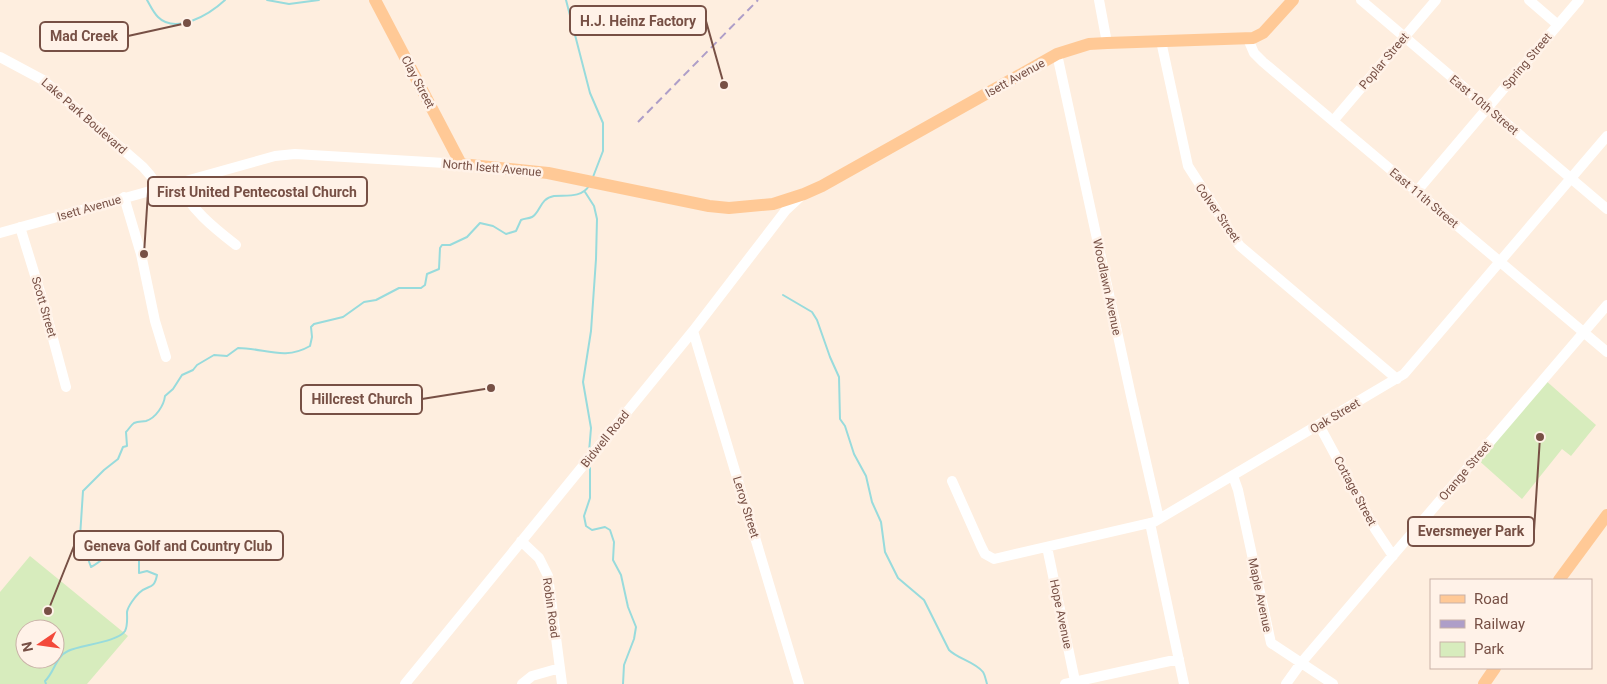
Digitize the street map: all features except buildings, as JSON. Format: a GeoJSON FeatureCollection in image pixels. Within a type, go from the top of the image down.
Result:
{"type":"FeatureCollection","features":[{"type":"Feature","properties":{"kind":"main road","name":"Clay Street"},"geometry":{"type":"LineString","coordinates":[[375,0],[461,164]]}},
{"type":"Feature","properties":{"kind":"main road"},"geometry":{"type":"LineString","coordinates":[[1248,39],[1263,33],[1293,0]]}},
{"type":"Feature","properties":{"kind":"main road","name":"Isett Avenue"},"geometry":{"type":"LineString","coordinates":[[804,194],[1057,54],[1070,49],[1107,42],[1248,39]]}},
{"type":"Feature","properties":{"kind":"main road","name":"North Isett Avenue"},"geometry":{"type":"LineString","coordinates":[[461,164],[548,173],[709,206],[729,208],[773,204],[804,194]]}},
{"type":"Feature","properties":{"kind":"main road"},"geometry":{"type":"LineString","coordinates":[[1560,579],[1605,522]]}},
{"type":"Feature","properties":{"kind":"main road"},"geometry":{"type":"LineString","coordinates":[[1484,684],[1494,669]]}},
{"type":"Feature","properties":{"kind":"street"},"geometry":{"type":"LineString","coordinates":[[1099,0],[1107,42]]}},
{"type":"Feature","properties":{"kind":"street","name":"East 10th Street"},"geometry":{"type":"LineString","coordinates":[[1361,0],[1607,209]]}},
{"type":"Feature","properties":{"kind":"street","name":"Poplar Street"},"geometry":{"type":"LineString","coordinates":[[1333,121],[1436,0]]}},
{"type":"Feature","properties":{"kind":"street"},"geometry":{"type":"LineString","coordinates":[[1529,0],[1558,25]]}},
{"type":"Feature","properties":{"kind":"street","name":"Spring Street"},"geometry":{"type":"LineString","coordinates":[[1417,191],[1579,0]]}},
{"type":"Feature","properties":{"kind":"street","name":"East 11th Street"},"geometry":{"type":"LineString","coordinates":[[1248,39],[1254,53],[1263,62],[1607,352]]}},
{"type":"Feature","properties":{"kind":"street","name":"Colver Street"},"geometry":{"type":"LineString","coordinates":[[1160,41],[1188,166],[1240,246],[1397,378]]}},
{"type":"Feature","properties":{"kind":"street","name":"Woodlawn Avenue"},"geometry":{"type":"LineString","coordinates":[[1057,54],[1130,396],[1184,684]]}},
{"type":"Feature","properties":{"kind":"street","name":"Lake Park Boulevard"},"geometry":{"type":"LineString","coordinates":[[1,57],[43,80],[143,167],[159,188]]}},
{"type":"Feature","properties":{"kind":"street","name":"Oak Street"},"geometry":{"type":"LineString","coordinates":[[952,481],[981,546],[986,554],[994,559],[1154,521],[1404,374],[1607,136]]}},
{"type":"Feature","properties":{"kind":"street","name":"North Isett Avenue"},"geometry":{"type":"LineString","coordinates":[[178,182],[283,154],[461,164]]}},
{"type":"Feature","properties":{"kind":"street"},"geometry":{"type":"LineString","coordinates":[[178,182],[189,202],[236,245]]}},
{"type":"Feature","properties":{"kind":"street","name":"Isett Avenue"},"geometry":{"type":"LineString","coordinates":[[0,233],[178,182]]}},
{"type":"Feature","properties":{"kind":"street","name":"Bidwell Road"},"geometry":{"type":"LineString","coordinates":[[405,684],[693,331],[786,210],[804,194]]}},
{"type":"Feature","properties":{"kind":"street"},"geometry":{"type":"LineString","coordinates":[[124,198],[141,254],[166,357]]}},
{"type":"Feature","properties":{"kind":"street","name":"Scott Street"},"geometry":{"type":"LineString","coordinates":[[20,227],[42,298],[66,387]]}},
{"type":"Feature","properties":{"kind":"street","name":"Orange Street"},"geometry":{"type":"LineString","coordinates":[[1286,684],[1607,305]]}},
{"type":"Feature","properties":{"kind":"street","name":"Leroy Street"},"geometry":{"type":"LineString","coordinates":[[693,331],[799,684]]}},
{"type":"Feature","properties":{"kind":"street","name":"Cottage Street"},"geometry":{"type":"LineString","coordinates":[[1319,425],[1375,530],[1393,556]]}},
{"type":"Feature","properties":{"kind":"street","name":"Maple Avenue"},"geometry":{"type":"LineString","coordinates":[[1233,476],[1238,490],[1270,639],[1274,646],[1333,684]]}},
{"type":"Feature","properties":{"kind":"street","name":"Robin Road"},"geometry":{"type":"LineString","coordinates":[[522,541],[539,558],[548,576],[562,684]]}},
{"type":"Feature","properties":{"kind":"street","name":"Hope Avenue"},"geometry":{"type":"LineString","coordinates":[[1047,547],[1070,682]]}},
{"type":"Feature","properties":{"kind":"street"},"geometry":{"type":"LineString","coordinates":[[1070,682],[1179,660]]}},
{"type":"Feature","properties":{"kind":"street"},"geometry":{"type":"LineString","coordinates":[[522,684],[532,676],[560,668]]}},
{"type":"Feature","properties":{"kind":"green space"},"geometry":{"type":"Polygon","coordinates":[[[1544,379],[1596,425],[1571,456],[1562,449],[1522,499],[1476,458],[1544,379]]]}},
{"type":"Feature","properties":{"kind":"green space"},"geometry":{"type":"Polygon","coordinates":[[[30,556],[128,636],[87,684],[0,684],[0,592],[30,556]]]}},
{"type":"Feature","properties":{"kind":"waterway"},"geometry":{"type":"LineString","coordinates":[[147,0],[158,17],[165,22],[174,24],[183,23],[202,16],[225,0]]}},
{"type":"Feature","properties":{"kind":"waterway"},"geometry":{"type":"LineString","coordinates":[[267,0],[289,4],[319,0]]}},
{"type":"Feature","properties":{"kind":"waterway"},"geometry":{"type":"LineString","coordinates":[[566,0],[590,93],[603,123],[603,151],[593,177]]}},
{"type":"Feature","properties":{"kind":"waterway"},"geometry":{"type":"LineString","coordinates":[[46,684],[45,681],[64,653],[107,641],[121,635],[126,629],[127,612],[130,604],[142,590],[152,585],[156,580],[157,575],[147,571],[139,573],[139,551],[131,547],[124,546],[113,550],[91,567],[80,537],[83,491],[118,459],[123,447],[127,446],[126,432],[134,423],[146,421],[156,414],[165,396],[173,389],[182,375],[193,370],[197,365],[214,355],[227,356],[238,348],[274,353],[292,353],[310,346],[312,337],[311,327],[314,324],[343,317],[364,302],[376,300],[399,288],[421,288],[425,285],[427,274],[439,269],[440,248],[442,245],[450,245],[467,237],[480,223],[493,226],[506,234],[516,231],[521,220],[535,215],[543,202],[549,197],[578,194],[589,186]]}},
{"type":"Feature","properties":{"kind":"waterway"},"geometry":{"type":"LineString","coordinates":[[585,192],[594,206],[597,219],[591,331],[583,382],[591,428],[589,452]]}},
{"type":"Feature","properties":{"kind":"waterway"},"geometry":{"type":"LineString","coordinates":[[783,295],[812,312],[817,320],[839,377],[840,419],[845,426],[854,454],[866,476],[872,502],[881,522],[885,552],[898,578],[924,600],[949,650],[980,669],[984,673],[987,684]]}},
{"type":"Feature","properties":{"kind":"waterway"},"geometry":{"type":"LineString","coordinates":[[590,465],[590,498],[584,516],[586,526],[592,530],[605,527],[610,530],[614,542],[613,560],[621,575],[628,607],[636,627],[634,639],[624,665],[623,684]]}},
{"type":"Feature","properties":{"kind":"railway"},"geometry":{"type":"LineString","coordinates":[[638,122],[758,0]]}},
{"type":"Feature","properties":{"kind":"place","name":"Mad Creek"},"geometry":{"type":"Point","coordinates":[187,23]}},
{"type":"Feature","properties":{"kind":"place","name":"H.J. Heinz Factory"},"geometry":{"type":"Point","coordinates":[724,85]}},
{"type":"Feature","properties":{"kind":"place","name":"First United Pentecostal Church"},"geometry":{"type":"Point","coordinates":[144,254]}},
{"type":"Feature","properties":{"kind":"place","name":"Hillcrest Church"},"geometry":{"type":"Point","coordinates":[491,388]}},
{"type":"Feature","properties":{"kind":"place","name":"Eversmeyer Park"},"geometry":{"type":"Point","coordinates":[1540,437]}},
{"type":"Feature","properties":{"kind":"place","name":"Geneva Golf and Country Club"},"geometry":{"type":"Point","coordinates":[48,611]}}]}
